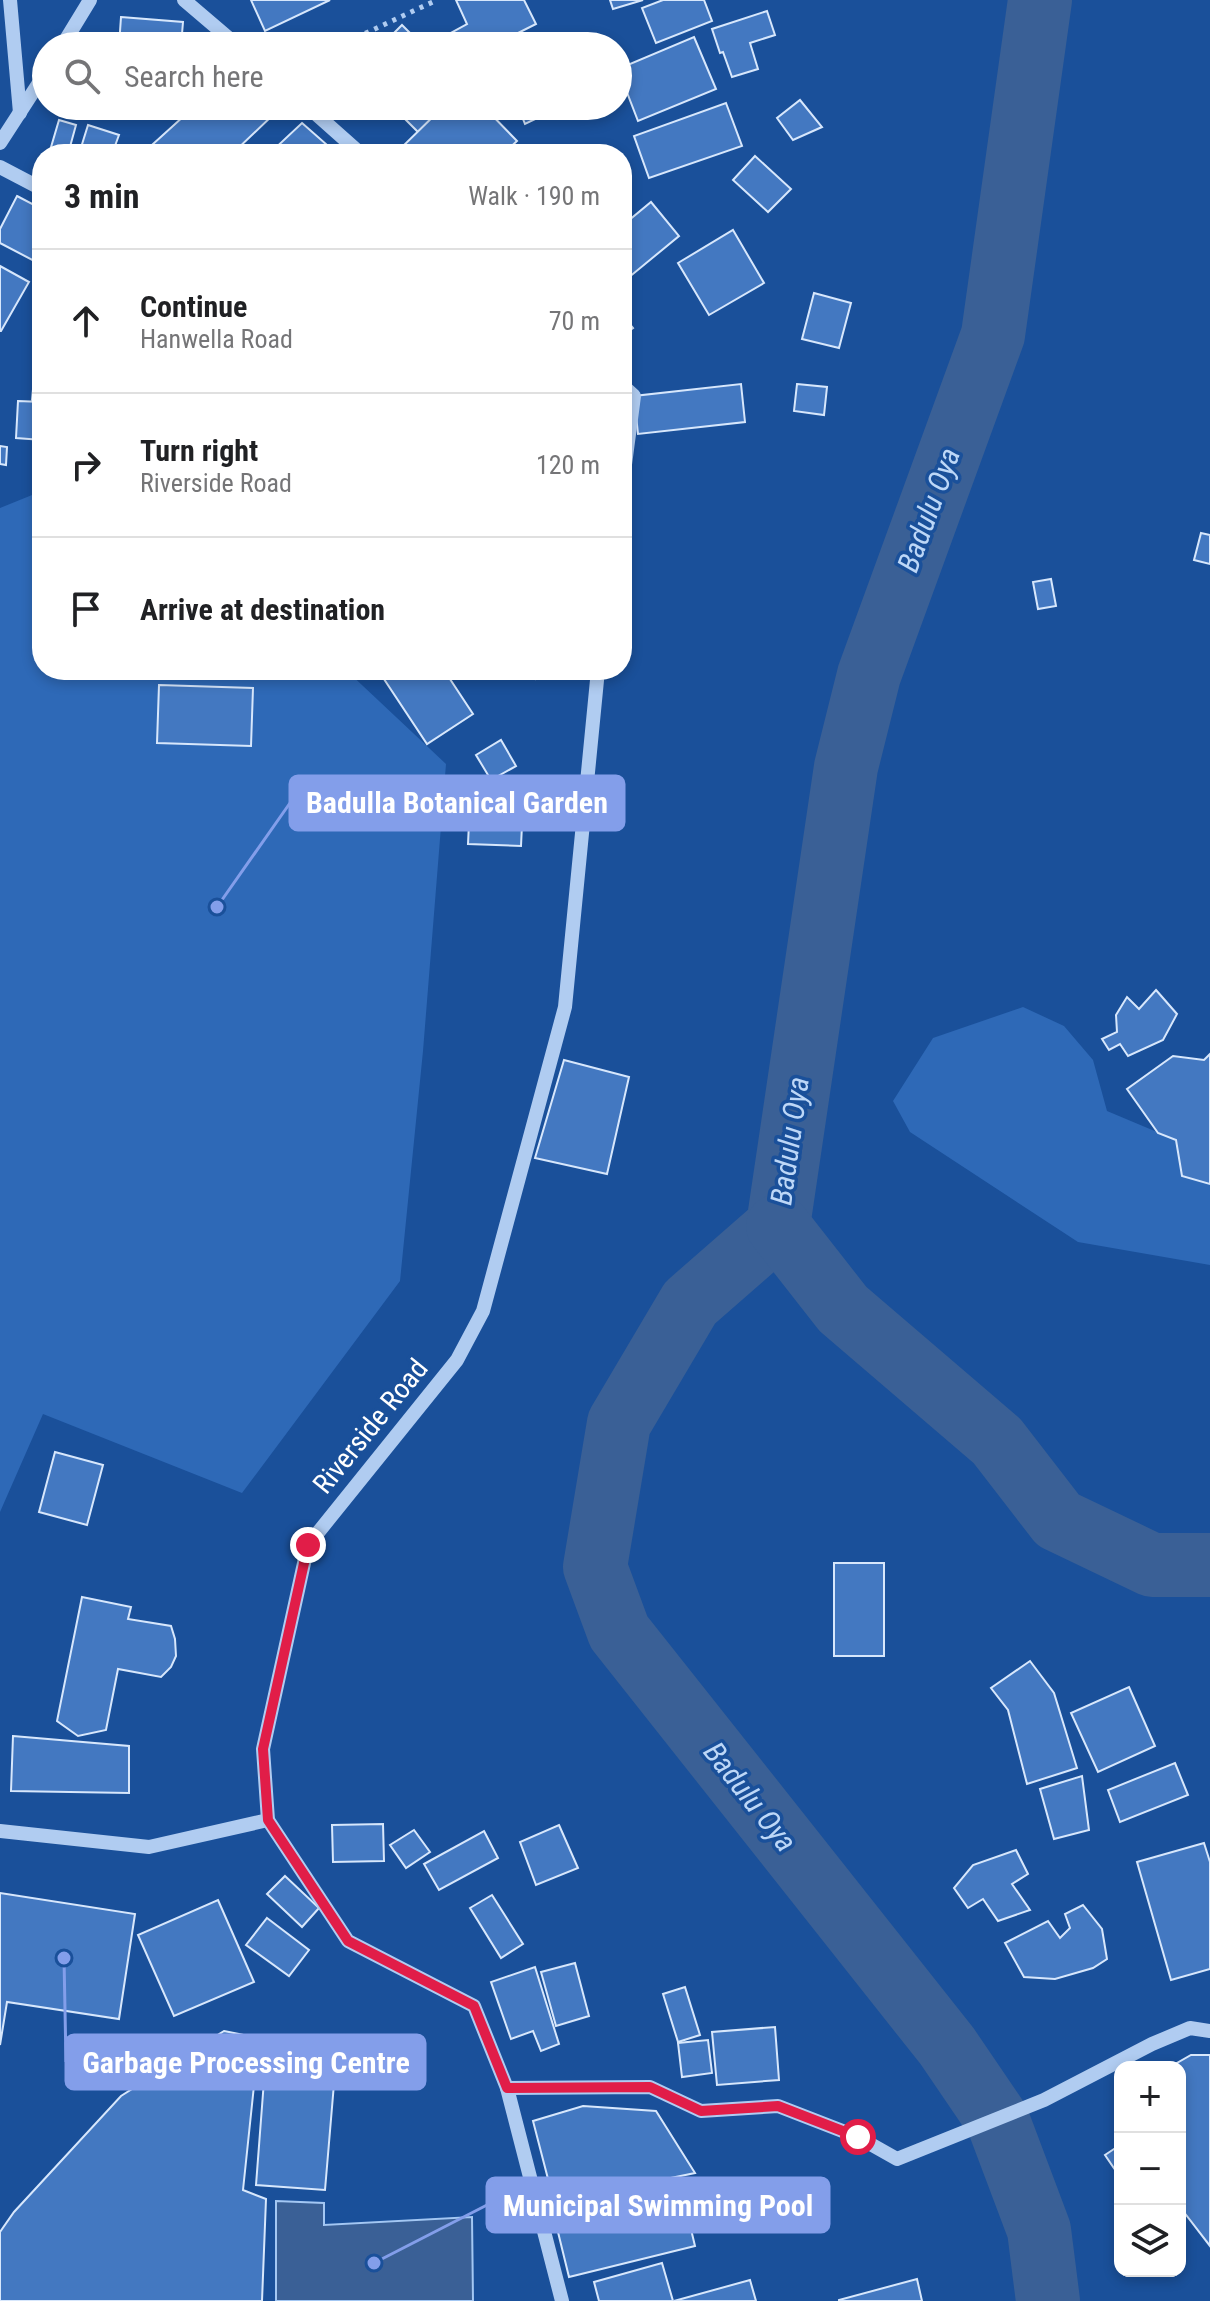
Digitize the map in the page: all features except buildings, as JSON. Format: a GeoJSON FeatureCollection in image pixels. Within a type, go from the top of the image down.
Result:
{"type":"FeatureCollection","features":[{"type":"Feature","properties":{"kind":"street"},"geometry":{"type":"LineString","coordinates":[[10,0],[20,113]]}},
{"type":"Feature","properties":{"kind":"street"},"geometry":{"type":"LineString","coordinates":[[71,32],[90,0]]}},
{"type":"Feature","properties":{"kind":"street"},"geometry":{"type":"LineString","coordinates":[[184,0],[222,32]]}},
{"type":"Feature","properties":{"kind":"street"},"geometry":{"type":"LineString","coordinates":[[0,143],[32,94]]}},
{"type":"Feature","properties":{"kind":"street"},"geometry":{"type":"LineString","coordinates":[[323,120],[350,144]]}},
{"type":"Feature","properties":{"kind":"street"},"geometry":{"type":"LineString","coordinates":[[0,167],[32,184]]}},
{"type":"Feature","properties":{"kind":"street","name":"Riverside Road"},"geometry":{"type":"LineString","coordinates":[[562,2301],[507,2088],[474,2006],[348,1941],[268,1820],[263,1749],[308,1545],[457,1360],[483,1311],[565,1007],[597,680]]}},
{"type":"Feature","properties":{"kind":"street"},"geometry":{"type":"LineString","coordinates":[[0,1831],[149,1847],[268,1820]]}},
{"type":"Feature","properties":{"kind":"street"},"geometry":{"type":"LineString","coordinates":[[507,2088],[650,2087],[701,2111],[778,2106],[858,2137],[897,2159],[1044,2100],[1152,2044],[1190,2028],[1210,2031]]}},
{"type":"Feature","properties":{"kind":"path"},"geometry":{"type":"LineString","coordinates":[[368,32],[437,0]]}},
{"type":"Feature","properties":{"kind":"shaded area"},"geometry":{"type":"Polygon","coordinates":[[[32,495],[32,680],[357,680],[446,764],[423,1051],[400,1281],[242,1493],[43,1414],[0,1512],[0,508],[32,495]]]}},
{"type":"Feature","properties":{"kind":"shaded area"},"geometry":{"type":"Polygon","coordinates":[[[1023,1007],[1064,1026],[1093,1060],[1107,1111],[1176,1140],[1182,1176],[1210,1182],[1210,1265],[1078,1242],[910,1132],[893,1101],[933,1038],[1023,1007]]]}},
{"type":"Feature","properties":{"kind":"shaded area"},"geometry":{"type":"Polygon","coordinates":[[[276,2201],[324,2203],[324,2225],[472,2217],[473,2301],[276,2301],[276,2201]]]}},
{"type":"Feature","properties":{"kind":"waterway","name":"Badulu Oya"},"geometry":{"type":"LineString","coordinates":[[1040,0],[993,335],[869,675],[846,767],[778,1226],[690,1303],[619,1423],[595,1567],[619,1632],[947,2046],[998,2121],[1039,2230],[1048,2301]]}},
{"type":"Feature","properties":{"kind":"waterway"},"geometry":{"type":"LineString","coordinates":[[778,1226],[843,1309],[997,1441],[1058,1520],[1152,1565],[1210,1565]]}},
{"type":"Feature","properties":{"kind":"place","name":"Badulla Botanical Garden"},"geometry":{"type":"Point","coordinates":[217,907]}},
{"type":"Feature","properties":{"kind":"place","name":"Garbage Processing Centre"},"geometry":{"type":"Point","coordinates":[64,1958]}},
{"type":"Feature","properties":{"kind":"place","name":"Municipal Swimming Pool"},"geometry":{"type":"Point","coordinates":[374,2263]}},
{"type":"Feature","properties":{"kind":"route"},"geometry":{"type":"LineString","coordinates":[[308,1545],[263,1749],[268,1820],[348,1941],[474,2006],[507,2088],[650,2087],[701,2111],[778,2106],[858,2137]]}}]}
